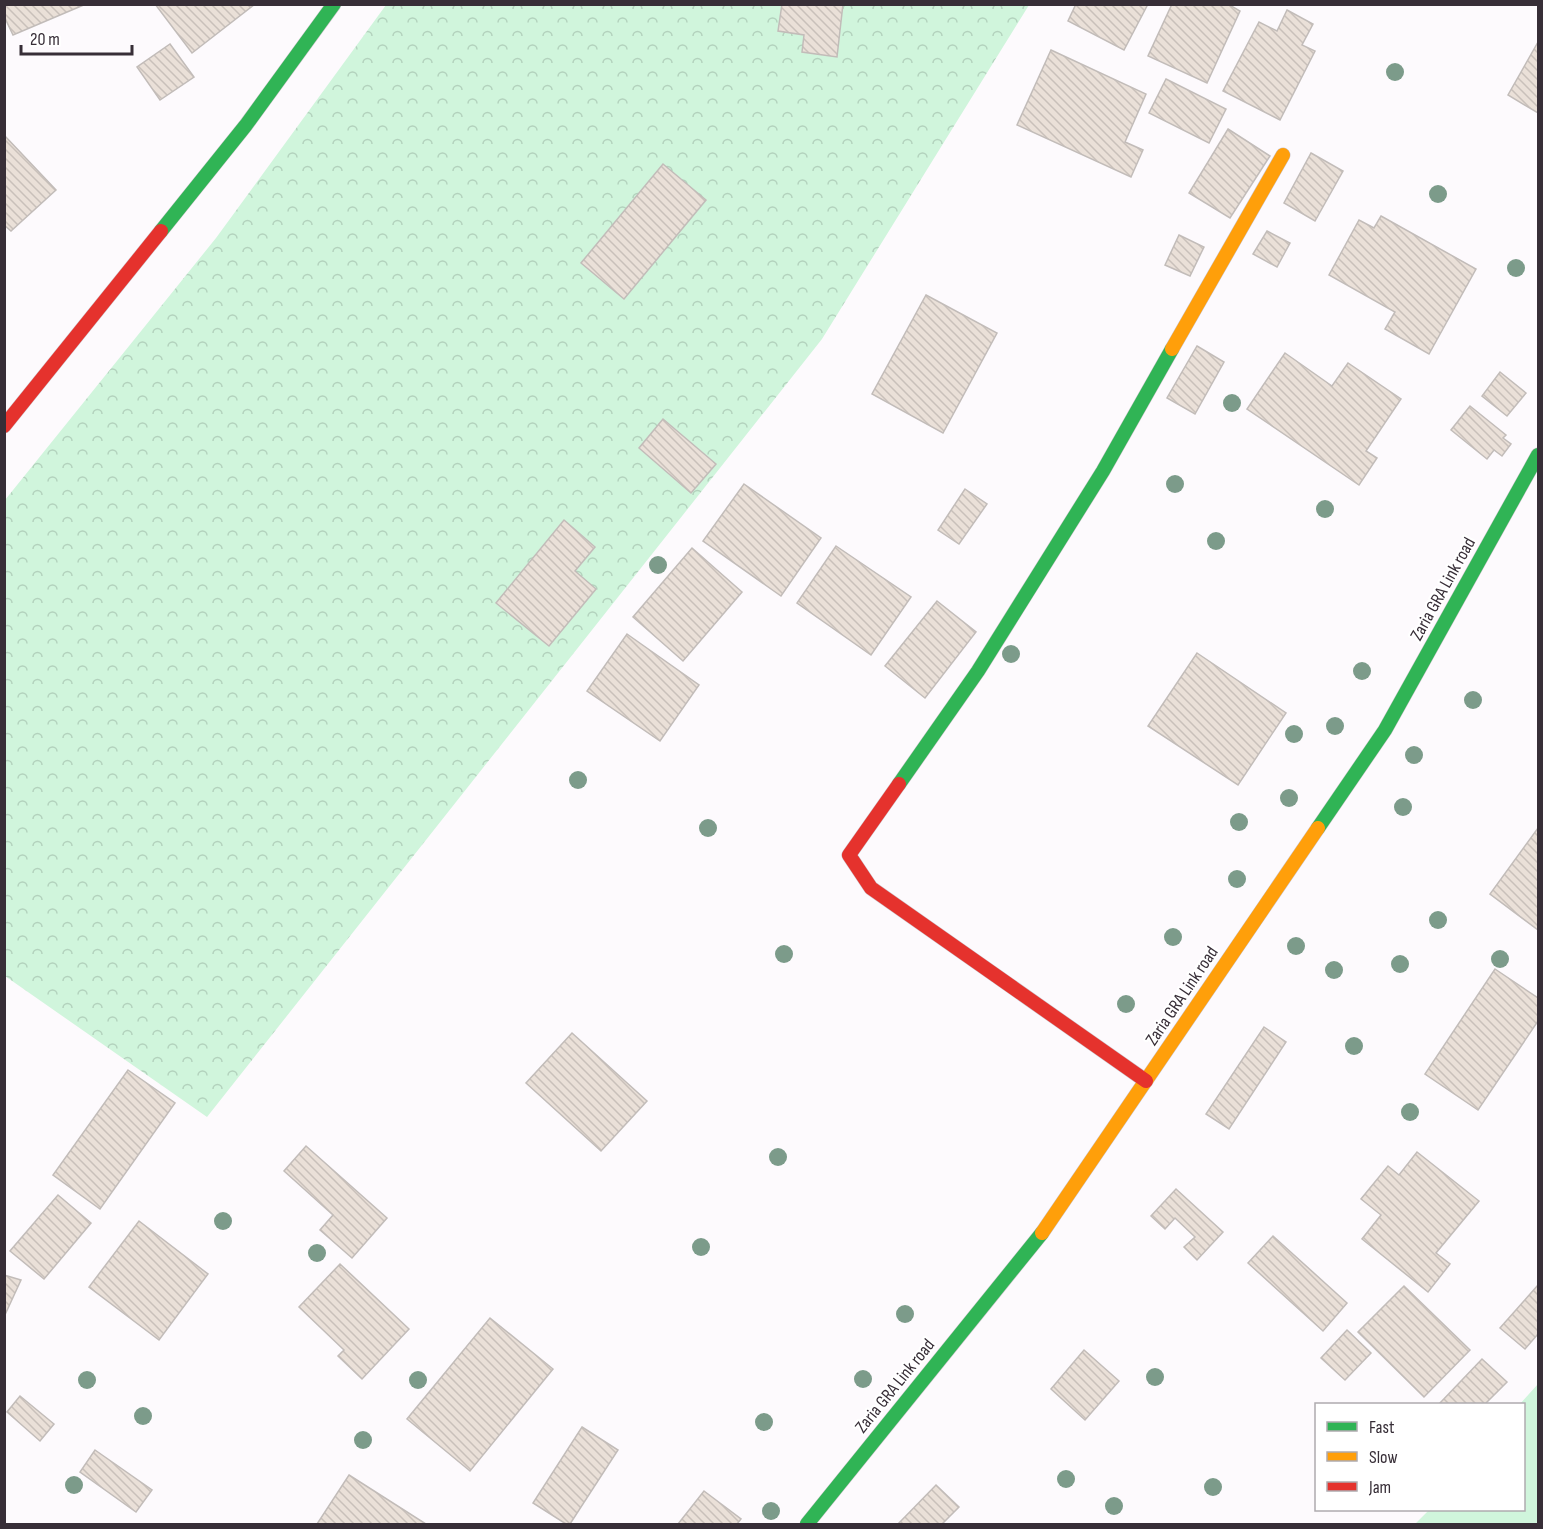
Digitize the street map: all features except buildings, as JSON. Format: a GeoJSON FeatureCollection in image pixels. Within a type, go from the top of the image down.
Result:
{"type":"FeatureCollection","features":[{"type":"Feature","properties":{"kind":"street"},"geometry":{"type":"LineString","coordinates":[[4,426],[246,125],[334,4]]}},
{"type":"Feature","properties":{"kind":"street"},"geometry":{"type":"LineString","coordinates":[[1146,1081],[871,888],[849,855],[978,671],[1103,471],[1283,155]]}},
{"type":"Feature","properties":{"kind":"street","name":"Zaria GRA Link road"},"geometry":{"type":"LineString","coordinates":[[807,1524],[1041,1234],[1146,1081],[1385,730],[1539,455]]}},
{"type":"Feature","properties":{"kind":"green space"},"geometry":{"type":"Polygon","coordinates":[[[386,5],[1029,5],[822,339],[207,1117],[5,976],[5,500],[216,238],[386,5]]]}},
{"type":"Feature","properties":{"kind":"green space"},"geometry":{"type":"Polygon","coordinates":[[[1538,1384],[1538,1524],[1415,1524],[1428,1511],[1525,1511],[1525,1403],[1521,1403],[1538,1384]]]}},
{"type":"Feature","properties":{"kind":"traffic: fast"},"geometry":{"type":"LineString","coordinates":[[161,231],[246,125],[334,4]]}},
{"type":"Feature","properties":{"kind":"traffic: fast"},"geometry":{"type":"LineString","coordinates":[[899,784],[978,671],[1103,471],[1172,349]]}},
{"type":"Feature","properties":{"kind":"traffic: fast"},"geometry":{"type":"LineString","coordinates":[[1318,828],[1385,730],[1538,455]]}},
{"type":"Feature","properties":{"kind":"traffic: fast"},"geometry":{"type":"LineString","coordinates":[[807,1524],[1042,1233]]}},
{"type":"Feature","properties":{"kind":"traffic: slow"},"geometry":{"type":"LineString","coordinates":[[1172,349],[1283,155]]}},
{"type":"Feature","properties":{"kind":"traffic: slow"},"geometry":{"type":"LineString","coordinates":[[1042,1233],[1318,828]]}},
{"type":"Feature","properties":{"kind":"traffic: jam"},"geometry":{"type":"LineString","coordinates":[[4,426],[161,231]]}},
{"type":"Feature","properties":{"kind":"traffic: jam"},"geometry":{"type":"LineString","coordinates":[[899,784],[849,855],[871,888],[1146,1081]]}}]}
